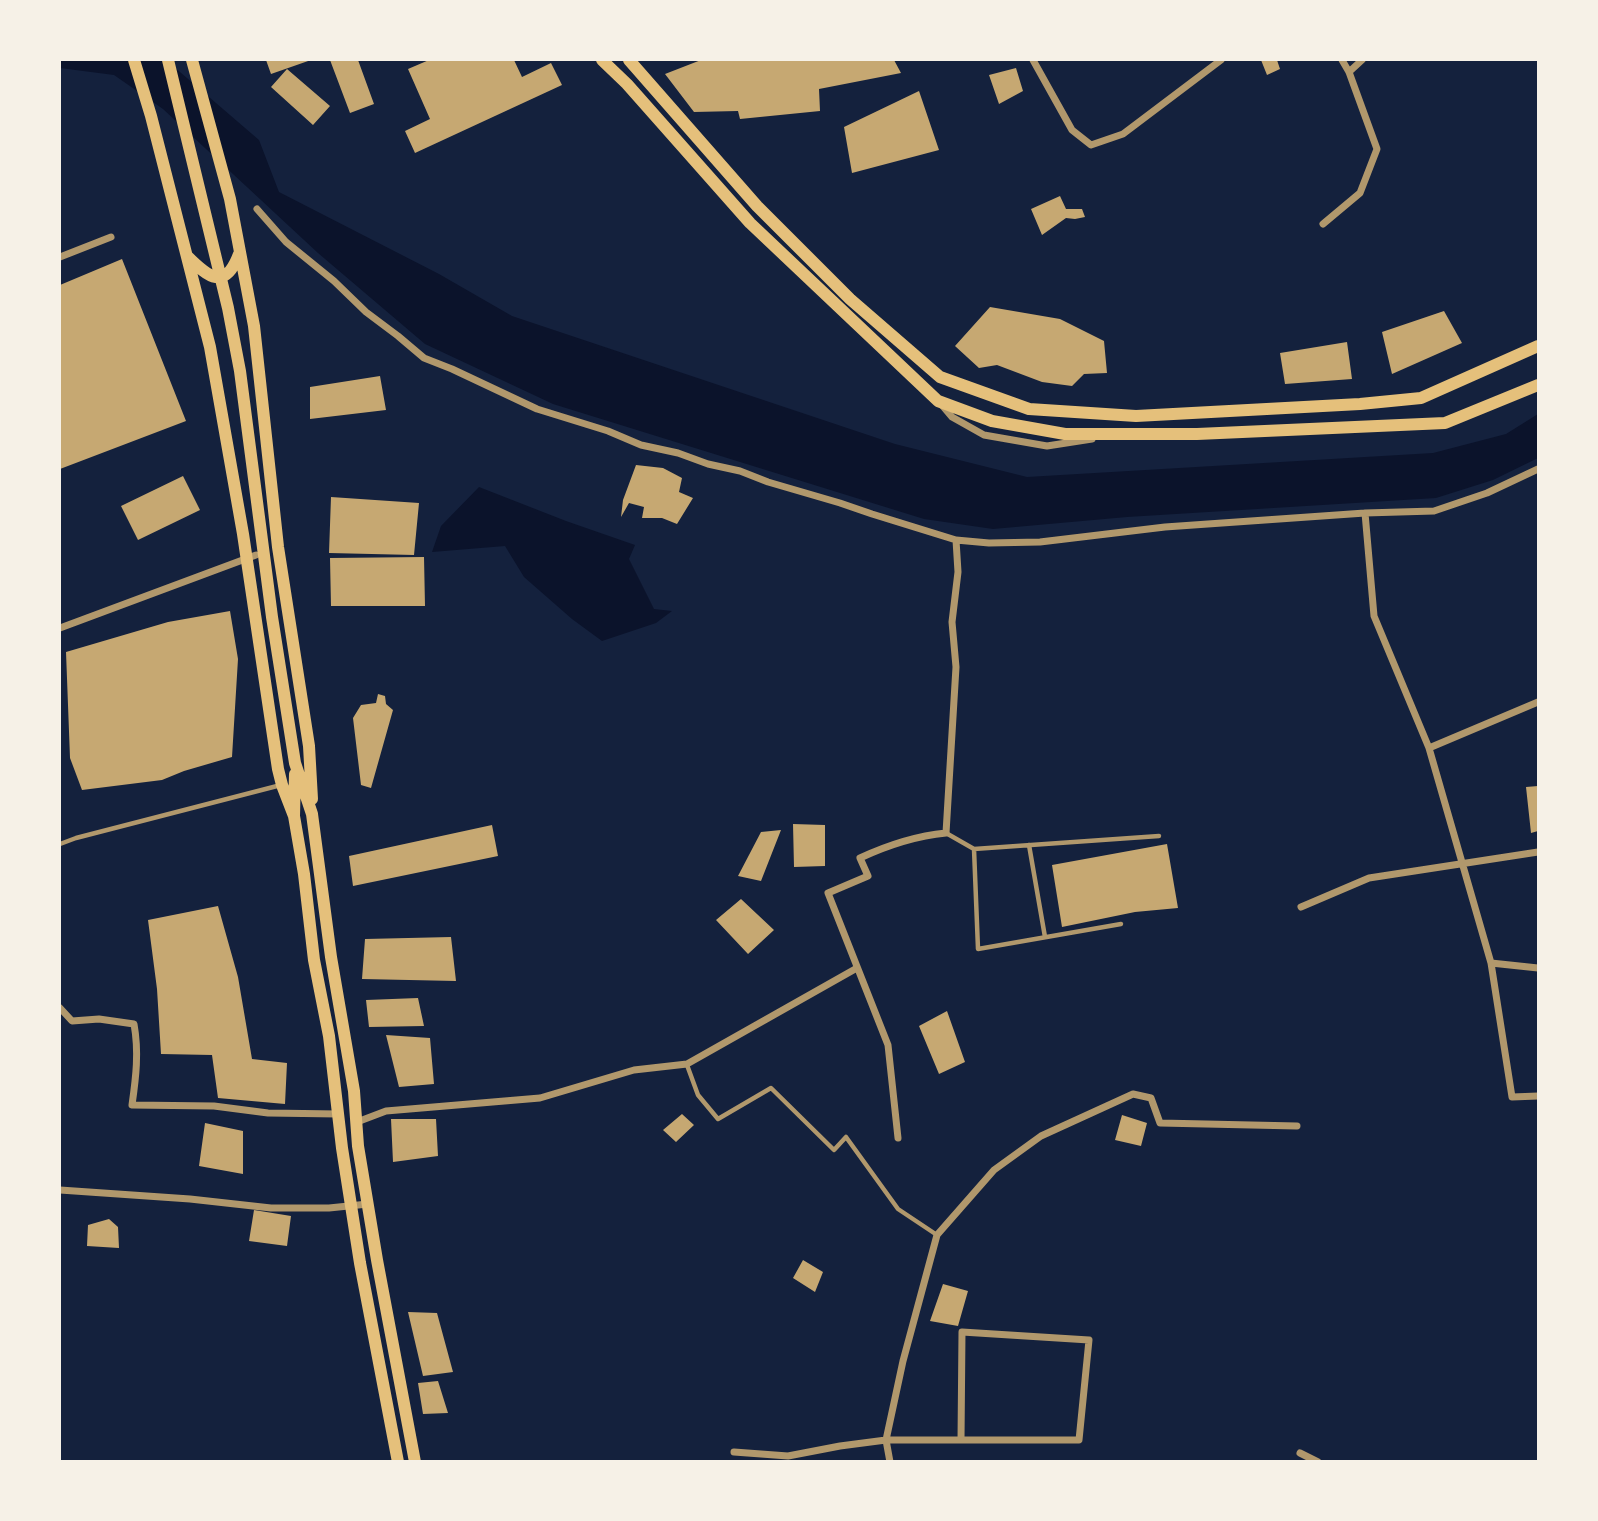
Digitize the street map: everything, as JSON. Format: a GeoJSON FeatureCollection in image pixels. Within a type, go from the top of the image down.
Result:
{"type":"FeatureCollection","features":[{"type":"Feature","properties":{"kind":"main road"},"geometry":{"type":"LineString","coordinates":[[134,60],[210,347],[243,534],[278,769],[294,816]]}},
{"type":"Feature","properties":{"kind":"main road"},"geometry":{"type":"LineString","coordinates":[[168,60],[228,307],[240,372],[272,617],[295,763],[312,814]]}},
{"type":"Feature","properties":{"kind":"main road"},"geometry":{"type":"LineString","coordinates":[[192,60],[230,199],[254,326],[278,547],[309,746],[312,814],[331,957],[354,1091],[358,1146],[415,1461]]}},
{"type":"Feature","properties":{"kind":"main road"},"geometry":{"type":"LineString","coordinates":[[602,60],[627,84],[750,223],[938,401],[992,421],[1065,434],[1197,434],[1445,423],[1538,385]]}},
{"type":"Feature","properties":{"kind":"main road"},"geometry":{"type":"LineString","coordinates":[[629,60],[757,206],[849,299],[940,377],[990,396],[1029,408],[1136,416],[1360,404],[1421,398],[1538,346]]}},
{"type":"Feature","properties":{"kind":"main road"},"geometry":{"type":"LineString","coordinates":[[187,256],[210,276],[222,277],[234,268],[240,252]]}},
{"type":"Feature","properties":{"kind":"main road"},"geometry":{"type":"LineString","coordinates":[[879,345],[889,333]]}},
{"type":"Feature","properties":{"kind":"main road"},"geometry":{"type":"LineString","coordinates":[[295,763],[294,816],[314,960],[328,1036],[351,1206],[398,1461]]}},
{"type":"Feature","properties":{"kind":"street"},"geometry":{"type":"LineString","coordinates":[[1033,60],[1072,130],[1091,145],[1123,134],[1221,60]]}},
{"type":"Feature","properties":{"kind":"street"},"geometry":{"type":"LineString","coordinates":[[1323,224],[1360,193],[1377,149],[1349,72],[1342,60]]}},
{"type":"Feature","properties":{"kind":"street"},"geometry":{"type":"LineString","coordinates":[[1349,72],[1362,60]]}},
{"type":"Feature","properties":{"kind":"street"},"geometry":{"type":"LineString","coordinates":[[257,209],[286,242],[334,281],[366,312],[424,358],[537,409],[599,428],[641,445],[740,471],[956,540],[989,543],[1040,542],[1166,527],[1365,513],[1434,511],[1487,493],[1538,470]]}},
{"type":"Feature","properties":{"kind":"street"},"geometry":{"type":"LineString","coordinates":[[60,257],[111,237]]}},
{"type":"Feature","properties":{"kind":"street"},"geometry":{"type":"LineString","coordinates":[[1365,513],[1374,616],[1429,748],[1491,963],[1512,1097],[1538,1096]]}},
{"type":"Feature","properties":{"kind":"street"},"geometry":{"type":"LineString","coordinates":[[898,1138],[888,1045],[828,893],[868,876],[860,858],[885,846],[921,835],[946,833],[956,667],[952,622],[958,572],[956,540]]}},
{"type":"Feature","properties":{"kind":"street"},"geometry":{"type":"LineString","coordinates":[[60,628],[253,556]]}},
{"type":"Feature","properties":{"kind":"street"},"geometry":{"type":"LineString","coordinates":[[1429,748],[1538,702]]}},
{"type":"Feature","properties":{"kind":"street"},"geometry":{"type":"LineString","coordinates":[[1301,907],[1369,878],[1538,852]]}},
{"type":"Feature","properties":{"kind":"street"},"geometry":{"type":"LineString","coordinates":[[1491,963],[1538,968]]}},
{"type":"Feature","properties":{"kind":"street"},"geometry":{"type":"LineString","coordinates":[[357,1122],[386,1111],[540,1098],[634,1070],[687,1064],[857,968]]}},
{"type":"Feature","properties":{"kind":"street"},"geometry":{"type":"LineString","coordinates":[[60,1008],[72,1021],[99,1019],[134,1024],[137,1069],[132,1105],[214,1106],[268,1114],[338,1114]]}},
{"type":"Feature","properties":{"kind":"street"},"geometry":{"type":"LineString","coordinates":[[890,1461],[886,1440],[903,1362],[937,1235],[994,1170],[1041,1136],[1133,1094],[1151,1098],[1160,1124],[1297,1126]]}},
{"type":"Feature","properties":{"kind":"street"},"geometry":{"type":"LineString","coordinates":[[60,1190],[271,1208],[329,1208],[368,1204]]}},
{"type":"Feature","properties":{"kind":"street"},"geometry":{"type":"LineString","coordinates":[[734,1452],[788,1456],[886,1440],[961,1440],[1079,1440],[1089,1340],[962,1332],[961,1440]]}},
{"type":"Feature","properties":{"kind":"street"},"geometry":{"type":"LineString","coordinates":[[1300,1453],[1318,1461]]}},
{"type":"Feature","properties":{"kind":"lane"},"geometry":{"type":"LineString","coordinates":[[60,844],[282,785]]}},
{"type":"Feature","properties":{"kind":"lane"},"geometry":{"type":"LineString","coordinates":[[946,833],[974,849],[1159,836]]}},
{"type":"Feature","properties":{"kind":"lane"},"geometry":{"type":"LineString","coordinates":[[1029,845],[1045,937]]}},
{"type":"Feature","properties":{"kind":"lane"},"geometry":{"type":"LineString","coordinates":[[974,849],[978,949],[1121,924]]}},
{"type":"Feature","properties":{"kind":"lane"},"geometry":{"type":"LineString","coordinates":[[687,1064],[698,1095],[718,1119],[771,1088],[834,1150],[846,1137],[898,1209],[937,1235]]}},
{"type":"Feature","properties":{"kind":"water"},"geometry":{"type":"Polygon","coordinates":[[[60,60],[166,60],[259,140],[279,192],[439,274],[512,316],[895,444],[1027,477],[1433,453],[1506,434],[1538,414],[1538,458],[1493,480],[1436,498],[1127,517],[993,529],[924,519],[553,404],[425,344],[318,253],[163,109],[114,75],[60,68],[60,60]]]}},
{"type":"Feature","properties":{"kind":"water"},"geometry":{"type":"Polygon","coordinates":[[[479,487],[635,545],[629,559],[654,609],[672,611],[656,623],[602,641],[524,577],[505,546],[432,552],[441,526],[479,487]]]}},
{"type":"Feature","properties":{"kind":"building"},"geometry":{"type":"Polygon","coordinates":[[[266,60],[311,60],[271,74],[266,60]]]}},
{"type":"Feature","properties":{"kind":"building"},"geometry":{"type":"Polygon","coordinates":[[[330,60],[358,60],[374,104],[350,113],[330,60]]]}},
{"type":"Feature","properties":{"kind":"building"},"geometry":{"type":"Polygon","coordinates":[[[429,60],[514,60],[522,77],[551,63],[562,85],[415,153],[405,131],[430,119],[408,69],[429,60]]]}},
{"type":"Feature","properties":{"kind":"building"},"geometry":{"type":"Polygon","coordinates":[[[701,60],[894,60],[901,73],[819,89],[820,111],[740,119],[738,111],[694,112],[665,74],[701,60]]]}},
{"type":"Feature","properties":{"kind":"building"},"geometry":{"type":"Polygon","coordinates":[[[1261,60],[1277,60],[1280,69],[1267,75],[1261,60]]]}},
{"type":"Feature","properties":{"kind":"building"},"geometry":{"type":"Polygon","coordinates":[[[1016,68],[1023,91],[999,104],[989,75],[1016,68]]]}},
{"type":"Feature","properties":{"kind":"building"},"geometry":{"type":"Polygon","coordinates":[[[287,69],[330,106],[313,125],[271,87],[287,69]]]}},
{"type":"Feature","properties":{"kind":"building"},"geometry":{"type":"Polygon","coordinates":[[[919,91],[939,150],[852,173],[844,127],[919,91]]]}},
{"type":"Feature","properties":{"kind":"building"},"geometry":{"type":"Polygon","coordinates":[[[1060,196],[1066,209],[1082,209],[1085,217],[1066,218],[1042,235],[1031,209],[1060,196]]]}},
{"type":"Feature","properties":{"kind":"building"},"geometry":{"type":"Polygon","coordinates":[[[122,259],[186,421],[60,469],[60,285],[122,259]]]}},
{"type":"Feature","properties":{"kind":"building"},"geometry":{"type":"Polygon","coordinates":[[[990,307],[1060,319],[1104,341],[1107,373],[1084,374],[1072,386],[1042,382],[997,365],[979,368],[955,346],[990,307]]]}},
{"type":"Feature","properties":{"kind":"building"},"geometry":{"type":"Polygon","coordinates":[[[1444,311],[1462,343],[1392,374],[1382,332],[1444,311]]]}},
{"type":"Feature","properties":{"kind":"building"},"geometry":{"type":"Polygon","coordinates":[[[1347,342],[1352,379],[1285,384],[1280,353],[1347,342]]]}},
{"type":"Feature","properties":{"kind":"building"},"geometry":{"type":"Polygon","coordinates":[[[380,376],[386,410],[310,419],[310,387],[380,376]]]}},
{"type":"Feature","properties":{"kind":"building"},"geometry":{"type":"Polygon","coordinates":[[[636,465],[663,468],[682,478],[679,492],[693,498],[677,524],[662,518],[642,518],[644,507],[629,503],[621,517],[623,500],[636,465]]]}},
{"type":"Feature","properties":{"kind":"building"},"geometry":{"type":"Polygon","coordinates":[[[183,476],[200,510],[138,540],[121,506],[183,476]]]}},
{"type":"Feature","properties":{"kind":"building"},"geometry":{"type":"Polygon","coordinates":[[[331,497],[419,503],[414,555],[329,553],[331,497]]]}},
{"type":"Feature","properties":{"kind":"building"},"geometry":{"type":"Polygon","coordinates":[[[424,557],[425,606],[331,606],[330,558],[424,557]]]}},
{"type":"Feature","properties":{"kind":"building"},"geometry":{"type":"Polygon","coordinates":[[[230,611],[238,659],[232,757],[162,780],[82,790],[70,758],[66,652],[168,622],[230,611]]]}},
{"type":"Feature","properties":{"kind":"building"},"geometry":{"type":"Polygon","coordinates":[[[378,694],[385,696],[386,704],[393,710],[371,788],[361,785],[353,718],[361,705],[376,703],[378,694]]]}},
{"type":"Feature","properties":{"kind":"building"},"geometry":{"type":"Polygon","coordinates":[[[1538,786],[1538,831],[1531,833],[1526,787],[1538,786]]]}},
{"type":"Feature","properties":{"kind":"building"},"geometry":{"type":"Polygon","coordinates":[[[793,824],[825,825],[825,866],[794,867],[793,824]]]}},
{"type":"Feature","properties":{"kind":"building"},"geometry":{"type":"Polygon","coordinates":[[[492,825],[498,856],[353,886],[349,856],[492,825]]]}},
{"type":"Feature","properties":{"kind":"building"},"geometry":{"type":"Polygon","coordinates":[[[781,830],[761,881],[738,876],[761,832],[781,830]]]}},
{"type":"Feature","properties":{"kind":"building"},"geometry":{"type":"Polygon","coordinates":[[[1167,844],[1178,908],[1135,912],[1062,927],[1052,865],[1167,844]]]}},
{"type":"Feature","properties":{"kind":"building"},"geometry":{"type":"Polygon","coordinates":[[[741,899],[774,930],[748,954],[716,920],[741,899]]]}},
{"type":"Feature","properties":{"kind":"building"},"geometry":{"type":"Polygon","coordinates":[[[218,906],[238,977],[252,1059],[287,1063],[285,1104],[218,1098],[212,1055],[161,1054],[157,989],[148,920],[218,906]]]}},
{"type":"Feature","properties":{"kind":"building"},"geometry":{"type":"Polygon","coordinates":[[[451,937],[456,981],[362,979],[365,939],[451,937]]]}},
{"type":"Feature","properties":{"kind":"building"},"geometry":{"type":"Polygon","coordinates":[[[418,998],[424,1026],[369,1027],[366,1000],[418,998]]]}},
{"type":"Feature","properties":{"kind":"building"},"geometry":{"type":"Polygon","coordinates":[[[947,1011],[965,1062],[939,1074],[919,1026],[947,1011]]]}},
{"type":"Feature","properties":{"kind":"building"},"geometry":{"type":"Polygon","coordinates":[[[386,1035],[430,1038],[434,1084],[399,1087],[386,1035]]]}},
{"type":"Feature","properties":{"kind":"building"},"geometry":{"type":"Polygon","coordinates":[[[682,1114],[694,1125],[676,1142],[663,1130],[682,1114]]]}},
{"type":"Feature","properties":{"kind":"building"},"geometry":{"type":"Polygon","coordinates":[[[1122,1115],[1147,1123],[1141,1146],[1115,1140],[1122,1115]]]}},
{"type":"Feature","properties":{"kind":"building"},"geometry":{"type":"Polygon","coordinates":[[[391,1119],[436,1119],[438,1156],[393,1162],[391,1119]]]}},
{"type":"Feature","properties":{"kind":"building"},"geometry":{"type":"Polygon","coordinates":[[[205,1123],[243,1131],[243,1174],[199,1166],[205,1123]]]}},
{"type":"Feature","properties":{"kind":"building"},"geometry":{"type":"Polygon","coordinates":[[[254,1210],[291,1216],[287,1246],[249,1241],[254,1210]]]}},
{"type":"Feature","properties":{"kind":"building"},"geometry":{"type":"Polygon","coordinates":[[[109,1219],[118,1227],[119,1248],[87,1246],[88,1225],[109,1219]]]}},
{"type":"Feature","properties":{"kind":"building"},"geometry":{"type":"Polygon","coordinates":[[[803,1260],[823,1272],[815,1292],[793,1278],[803,1260]]]}},
{"type":"Feature","properties":{"kind":"building"},"geometry":{"type":"Polygon","coordinates":[[[943,1284],[968,1291],[958,1326],[930,1321],[943,1284]]]}},
{"type":"Feature","properties":{"kind":"building"},"geometry":{"type":"Polygon","coordinates":[[[408,1312],[437,1313],[453,1372],[423,1376],[408,1312]]]}},
{"type":"Feature","properties":{"kind":"building"},"geometry":{"type":"Polygon","coordinates":[[[438,1381],[448,1413],[423,1414],[418,1383],[438,1381]]]}}]}
